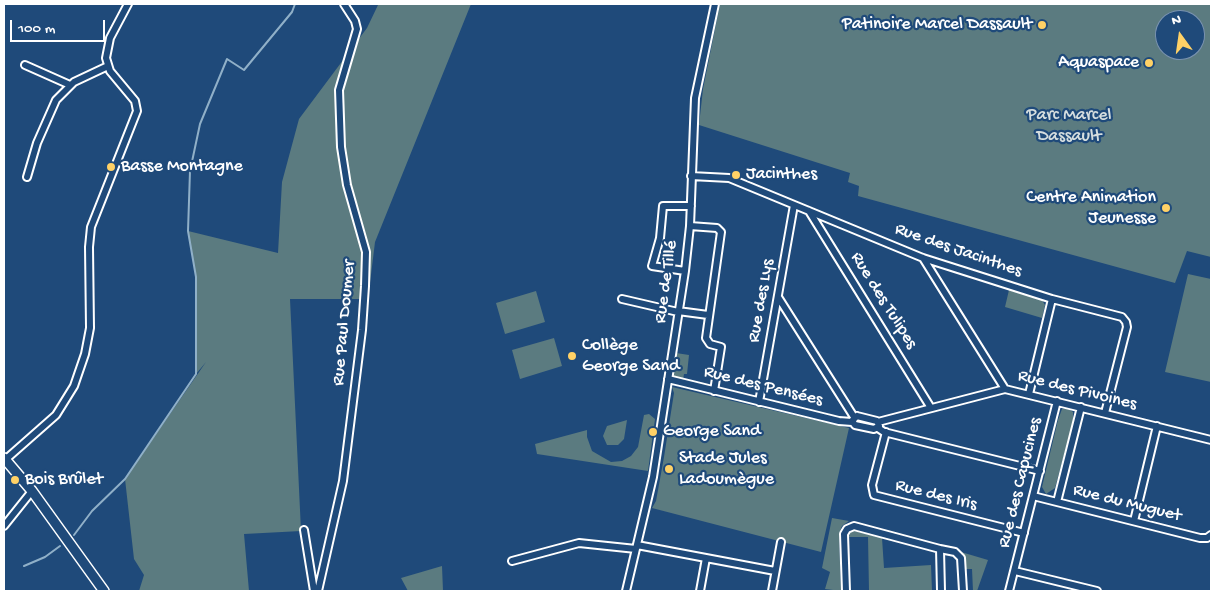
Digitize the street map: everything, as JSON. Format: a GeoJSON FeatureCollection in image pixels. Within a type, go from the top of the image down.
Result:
{"type":"FeatureCollection","features":[{"type":"Feature","properties":{"kind":"main road"},"geometry":{"type":"LineString","coordinates":[[4,459],[32,491],[104,591]]}},
{"type":"Feature","properties":{"kind":"street"},"geometry":{"type":"LineString","coordinates":[[4,459],[56,414],[72,390],[86,354],[90,328],[89,247],[91,227],[137,111],[132,96],[108,66],[107,46],[128,4]]}},
{"type":"Feature","properties":{"kind":"street","name":"Rue Paul Doumer"},"geometry":{"type":"LineString","coordinates":[[318,591],[337,512],[345,468],[362,330],[365,286],[366,252],[347,184],[341,147],[339,90],[357,32],[355,21],[344,4]]}},
{"type":"Feature","properties":{"kind":"street","name":"Rue de Tillé"},"geometry":{"type":"LineString","coordinates":[[626,591],[653,477],[685,271],[690,226],[696,91],[715,4]]}},
{"type":"Feature","properties":{"kind":"street"},"geometry":{"type":"LineString","coordinates":[[25,65],[70,85]]}},
{"type":"Feature","properties":{"kind":"street"},"geometry":{"type":"LineString","coordinates":[[27,177],[37,144],[53,104],[70,85],[92,72],[108,66]]}},
{"type":"Feature","properties":{"kind":"street","name":"Rue des Jacinthes"},"geometry":{"type":"LineString","coordinates":[[691,176],[729,178],[923,258],[1052,299],[1119,316],[1125,320],[1126,327],[1105,413]]}},
{"type":"Feature","properties":{"kind":"street","name":"Rue des Lys"},"geometry":{"type":"LineString","coordinates":[[759,402],[794,205]]}},
{"type":"Feature","properties":{"kind":"street"},"geometry":{"type":"LineString","coordinates":[[685,271],[652,266],[660,238],[663,206],[691,206]]}},
{"type":"Feature","properties":{"kind":"street","name":"Rue des Tulipes"},"geometry":{"type":"LineString","coordinates":[[809,211],[931,408]]}},
{"type":"Feature","properties":{"kind":"street"},"geometry":{"type":"LineString","coordinates":[[690,226],[716,228],[720,232],[706,340],[710,344],[722,346],[714,391]]}},
{"type":"Feature","properties":{"kind":"street"},"geometry":{"type":"LineString","coordinates":[[923,258],[1005,389]]}},
{"type":"Feature","properties":{"kind":"street"},"geometry":{"type":"LineString","coordinates":[[778,297],[853,419]]}},
{"type":"Feature","properties":{"kind":"street"},"geometry":{"type":"LineString","coordinates":[[622,299],[678,312],[708,315]]}},
{"type":"Feature","properties":{"kind":"street"},"geometry":{"type":"LineString","coordinates":[[1029,394],[1052,299]]}},
{"type":"Feature","properties":{"kind":"street","name":"Rue des Pensées"},"geometry":{"type":"LineString","coordinates":[[668,379],[839,421],[853,419],[872,429],[878,425],[886,432],[1040,471]]}},
{"type":"Feature","properties":{"kind":"street","name":"Rue des Pivoines"},"geometry":{"type":"LineString","coordinates":[[878,425],[931,408],[1005,389],[1211,440]]}},
{"type":"Feature","properties":{"kind":"street","name":"Rue des Capucines"},"geometry":{"type":"LineString","coordinates":[[1009,591],[1057,401]]}},
{"type":"Feature","properties":{"kind":"street"},"geometry":{"type":"LineString","coordinates":[[1057,502],[1081,407]]}},
{"type":"Feature","properties":{"kind":"street"},"geometry":{"type":"LineString","coordinates":[[1134,521],[1157,426]]}},
{"type":"Feature","properties":{"kind":"street","name":"Rue des Iris"},"geometry":{"type":"LineString","coordinates":[[886,432],[872,485],[874,495],[1024,533]]}},
{"type":"Feature","properties":{"kind":"street"},"geometry":{"type":"LineString","coordinates":[[4,526],[32,491]]}},
{"type":"Feature","properties":{"kind":"street","name":"Rue du Muguet"},"geometry":{"type":"LineString","coordinates":[[1034,496],[1200,538],[1207,538],[1211,535]]}},
{"type":"Feature","properties":{"kind":"street"},"geometry":{"type":"LineString","coordinates":[[846,591],[844,534],[849,528],[857,526],[955,552],[961,558],[963,591]]}},
{"type":"Feature","properties":{"kind":"street"},"geometry":{"type":"LineString","coordinates":[[304,530],[314,591]]}},
{"type":"Feature","properties":{"kind":"street"},"geometry":{"type":"LineString","coordinates":[[772,591],[782,542]]}},
{"type":"Feature","properties":{"kind":"street"},"geometry":{"type":"LineString","coordinates":[[512,561],[579,543],[637,547],[775,571]]}},
{"type":"Feature","properties":{"kind":"street"},"geometry":{"type":"LineString","coordinates":[[940,549],[941,591]]}},
{"type":"Feature","properties":{"kind":"street"},"geometry":{"type":"LineString","coordinates":[[700,591],[706,558]]}},
{"type":"Feature","properties":{"kind":"street"},"geometry":{"type":"LineString","coordinates":[[1015,571],[1097,591]]}},
{"type":"Feature","properties":{"kind":"green space"},"geometry":{"type":"Polygon","coordinates":[[[377,4],[471,4],[375,242],[368,299],[290,299],[301,531],[244,534],[249,591],[139,591],[144,575],[134,559],[125,479],[206,362],[196,374],[196,277],[188,231],[278,253],[282,182],[299,119],[367,28],[377,4]]]}},
{"type":"Feature","properties":{"kind":"green space","name":"Parc Marcel Dassault"},"geometry":{"type":"Polygon","coordinates":[[[720,4],[1211,4],[1211,257],[1187,251],[1175,283],[858,196],[859,186],[848,182],[850,173],[699,125],[703,89],[720,4]]]}},
{"type":"Feature","properties":{"kind":"green space"},"geometry":{"type":"Polygon","coordinates":[[[1188,274],[1211,279],[1211,382],[1165,372],[1188,274]]]}},
{"type":"Feature","properties":{"kind":"green space"},"geometry":{"type":"Polygon","coordinates":[[[1009,290],[1042,300],[1045,305],[1042,318],[1005,307],[1009,290]]]}},
{"type":"Feature","properties":{"kind":"green space"},"geometry":{"type":"Polygon","coordinates":[[[536,291],[545,322],[505,334],[496,303],[536,291]]]}},
{"type":"Feature","properties":{"kind":"green space"},"geometry":{"type":"Polygon","coordinates":[[[554,338],[562,366],[520,379],[512,350],[554,338]]]}},
{"type":"Feature","properties":{"kind":"green space"},"geometry":{"type":"Polygon","coordinates":[[[676,353],[689,355],[687,374],[684,374],[683,380],[672,378],[676,353]]]}},
{"type":"Feature","properties":{"kind":"green space"},"geometry":{"type":"Polygon","coordinates":[[[672,387],[849,428],[821,552],[652,508],[656,501],[664,457],[674,393],[672,387]]]}},
{"type":"Feature","properties":{"kind":"green space"},"geometry":{"type":"Polygon","coordinates":[[[1067,408],[1073,412],[1073,422],[1055,488],[1046,494],[1042,487],[1058,420],[1062,409],[1067,408]]]}},
{"type":"Feature","properties":{"kind":"green space"},"geometry":{"type":"Polygon","coordinates":[[[649,414],[655,419],[648,471],[537,454],[535,444],[587,430],[587,437],[592,451],[611,462],[622,461],[631,456],[638,447],[644,415],[649,414]]]}},
{"type":"Feature","properties":{"kind":"green space"},"geometry":{"type":"Polygon","coordinates":[[[627,420],[624,439],[618,445],[607,445],[603,436],[607,426],[627,420]]]}},
{"type":"Feature","properties":{"kind":"green space"},"geometry":{"type":"Polygon","coordinates":[[[832,518],[849,521],[842,526],[839,534],[841,591],[825,589],[830,572],[822,568],[832,518]]]}},
{"type":"Feature","properties":{"kind":"green space"},"geometry":{"type":"Polygon","coordinates":[[[854,531],[882,538],[884,568],[931,565],[932,591],[869,591],[868,537],[849,537],[850,532],[854,531]]]}},
{"type":"Feature","properties":{"kind":"green space"},"geometry":{"type":"Polygon","coordinates":[[[961,552],[988,560],[977,591],[973,591],[972,569],[966,569],[961,552]]]}},
{"type":"Feature","properties":{"kind":"green space"},"geometry":{"type":"Polygon","coordinates":[[[442,566],[443,591],[408,591],[401,578],[442,566]]]}},
{"type":"Feature","properties":{"kind":"waterway"},"geometry":{"type":"LineString","coordinates":[[74,535],[92,511],[125,479],[196,374],[196,277],[188,231],[190,171],[200,124],[227,59],[244,70],[292,12],[295,4]]}},
{"type":"Feature","properties":{"kind":"waterway"},"geometry":{"type":"LineString","coordinates":[[24,566],[45,557],[60,546]]}},
{"type":"Feature","properties":{"kind":"place","name":"Patinoire Marcel Dassault"},"geometry":{"type":"Point","coordinates":[1042,25]}},
{"type":"Feature","properties":{"kind":"place","name":"Aquaspace"},"geometry":{"type":"Point","coordinates":[1149,63]}},
{"type":"Feature","properties":{"kind":"place","name":"Basse Montagne"},"geometry":{"type":"Point","coordinates":[111,167]}},
{"type":"Feature","properties":{"kind":"place","name":"Jacinthes"},"geometry":{"type":"Point","coordinates":[736,175]}},
{"type":"Feature","properties":{"kind":"place","name":"Centre Animation Jeunesse"},"geometry":{"type":"Point","coordinates":[1166,208]}},
{"type":"Feature","properties":{"kind":"place","name":"Collège George Sand"},"geometry":{"type":"Point","coordinates":[572,356]}},
{"type":"Feature","properties":{"kind":"place","name":"George Sand"},"geometry":{"type":"Point","coordinates":[653,432]}},
{"type":"Feature","properties":{"kind":"place","name":"Stade Jules Ladoumègue"},"geometry":{"type":"Point","coordinates":[669,469]}},
{"type":"Feature","properties":{"kind":"place","name":"Bois Brûlet"},"geometry":{"type":"Point","coordinates":[15,480]}}]}
